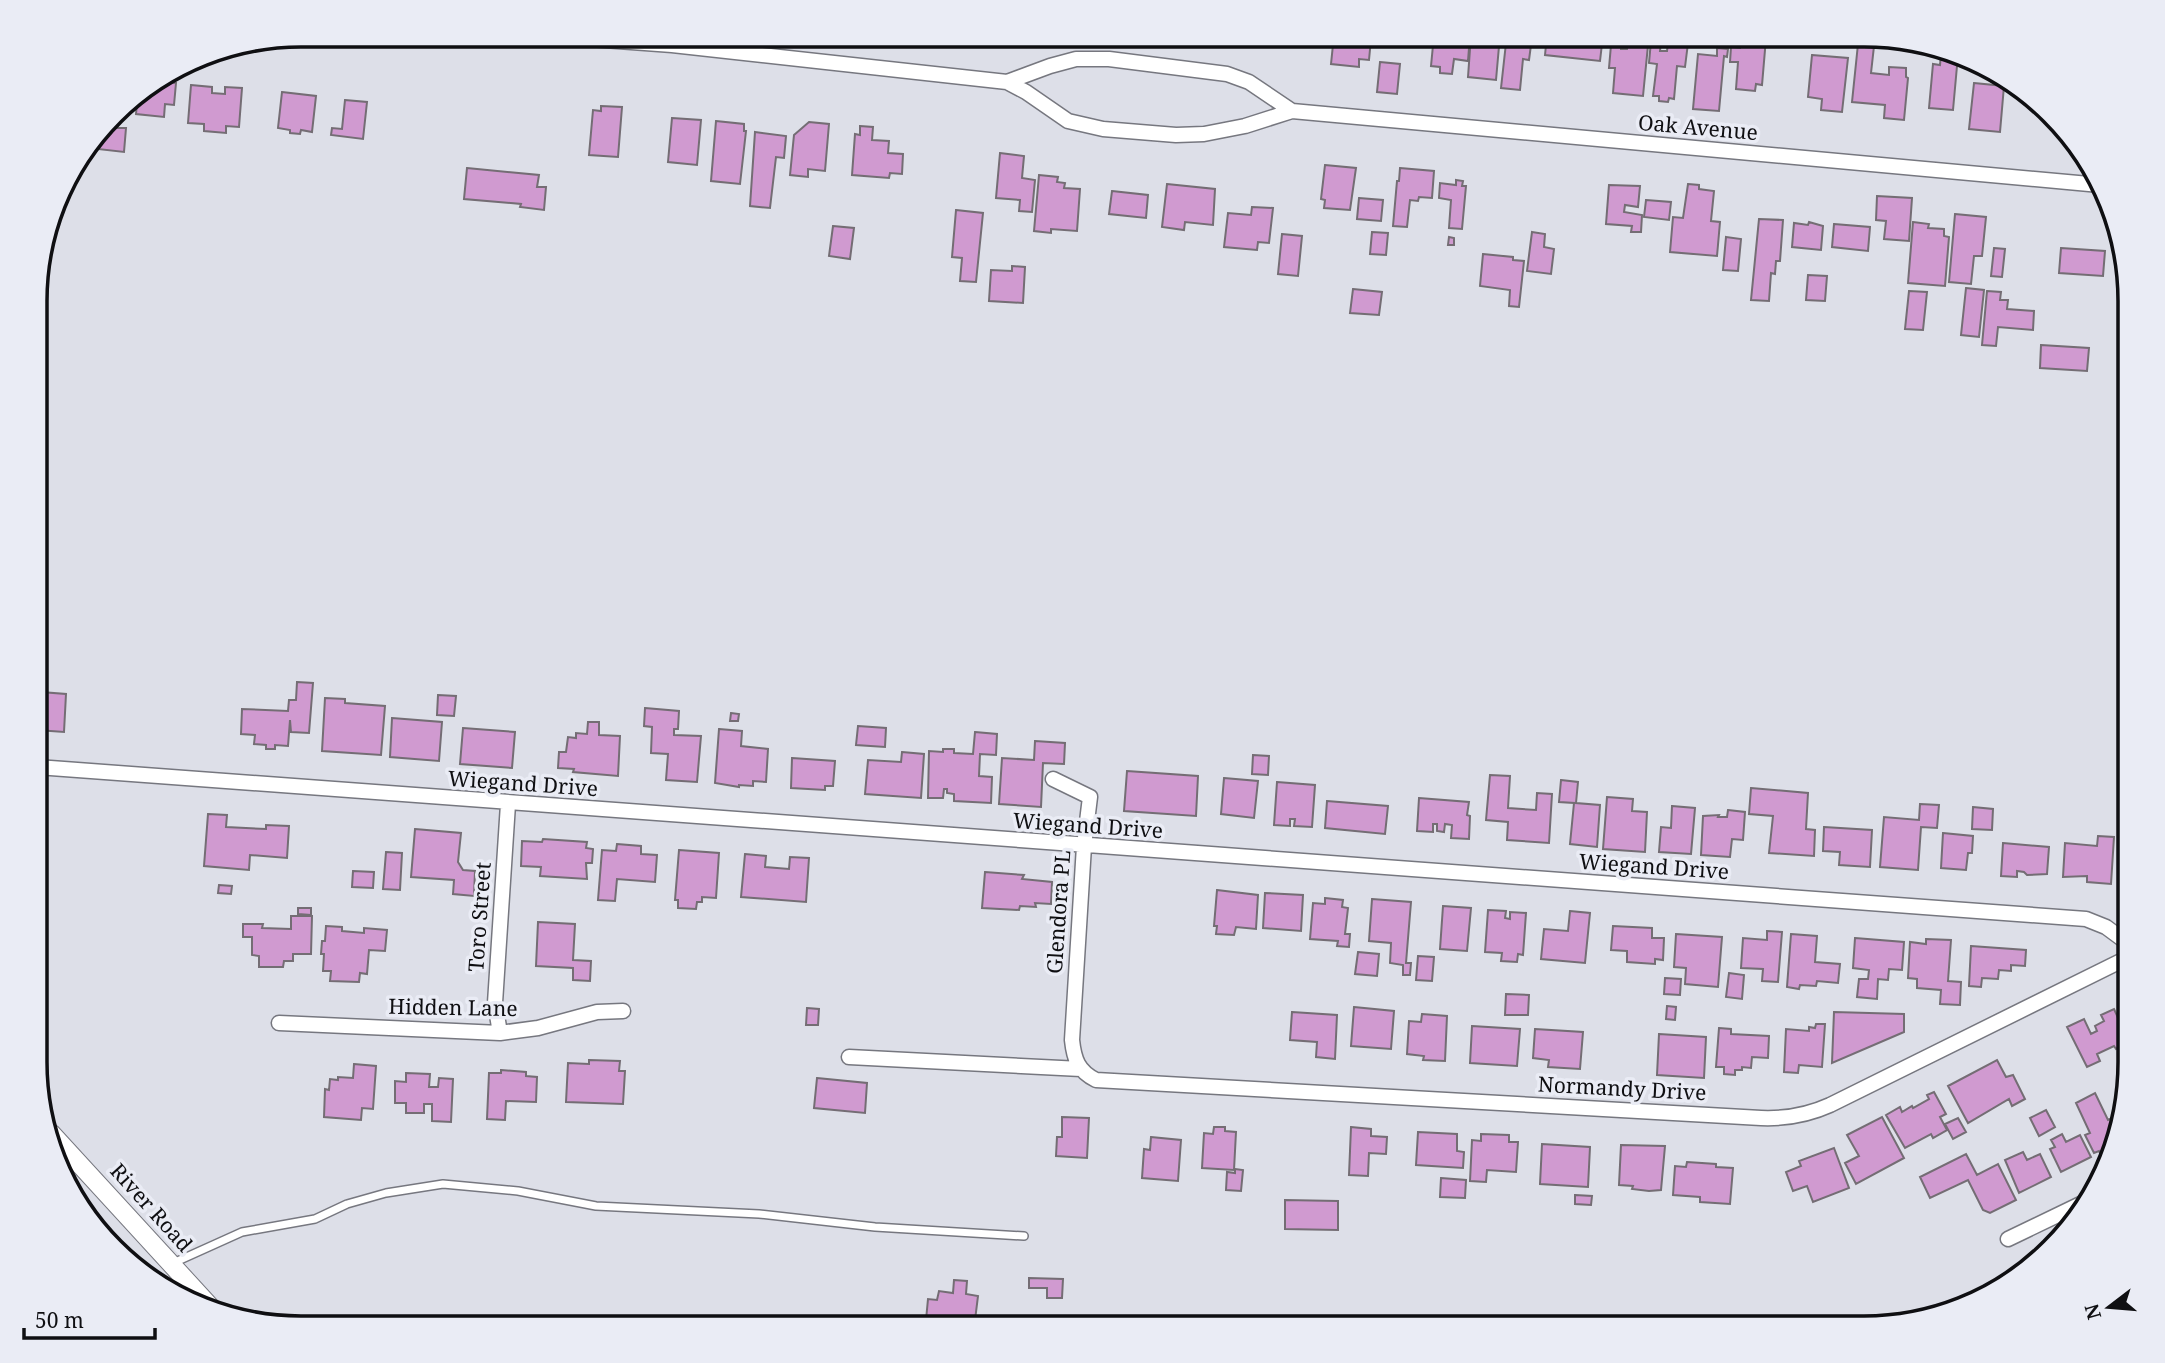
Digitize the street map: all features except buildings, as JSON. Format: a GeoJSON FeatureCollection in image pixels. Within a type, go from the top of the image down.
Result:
{"type":"FeatureCollection","features":[{"type":"Feature","properties":{"kind":"street","name":"Oak Avenue"},"geometry":{"type":"LineString","coordinates":[[690,47],[1007,82],[1068,121],[1103,129],[1176,135],[1204,134],[1245,126],[1292,111],[2089,184]]}},
{"type":"Feature","properties":{"kind":"street","name":"Oak Avenue"},"geometry":{"type":"LineString","coordinates":[[1007,82],[1076,59],[1109,59],[1227,74],[1249,82],[1292,111]]}},
{"type":"Feature","properties":{"kind":"street","name":"Wiegand Drive"},"geometry":{"type":"LineString","coordinates":[[47,768],[2086,919],[2106,927],[2118,936]]}},
{"type":"Feature","properties":{"kind":"street","name":"Glendora PL"},"geometry":{"type":"LineString","coordinates":[[1052,779],[1090,797],[1084,846],[1072,1040],[1074,1057],[1081,1069]]}},
{"type":"Feature","properties":{"kind":"street","name":"Toro Street"},"geometry":{"type":"LineString","coordinates":[[500,1033],[495,1003],[508,804]]}},
{"type":"Feature","properties":{"kind":"street","name":"Normandy Drive"},"geometry":{"type":"LineString","coordinates":[[849,1057],[1081,1069],[1096,1080],[1785,1118],[1830,1105],[2118,962]]}},
{"type":"Feature","properties":{"kind":"street","name":"Hidden Lane"},"geometry":{"type":"LineString","coordinates":[[279,1023],[500,1033],[538,1028],[597,1012],[623,1011]]}},
{"type":"Feature","properties":{"kind":"street","name":"River Road"},"geometry":{"type":"LineString","coordinates":[[61,1144],[198,1294]]}},
{"type":"Feature","properties":{"kind":"street"},"geometry":{"type":"LineString","coordinates":[[2008,1239],[2070,1209]]}},
{"type":"Feature","properties":{"kind":"lane"},"geometry":{"type":"LineString","coordinates":[[171,1264],[242,1232],[315,1219],[347,1204],[386,1193],[443,1184],[518,1191],[596,1206],[759,1214],[875,1227],[1024,1236]]}}]}
